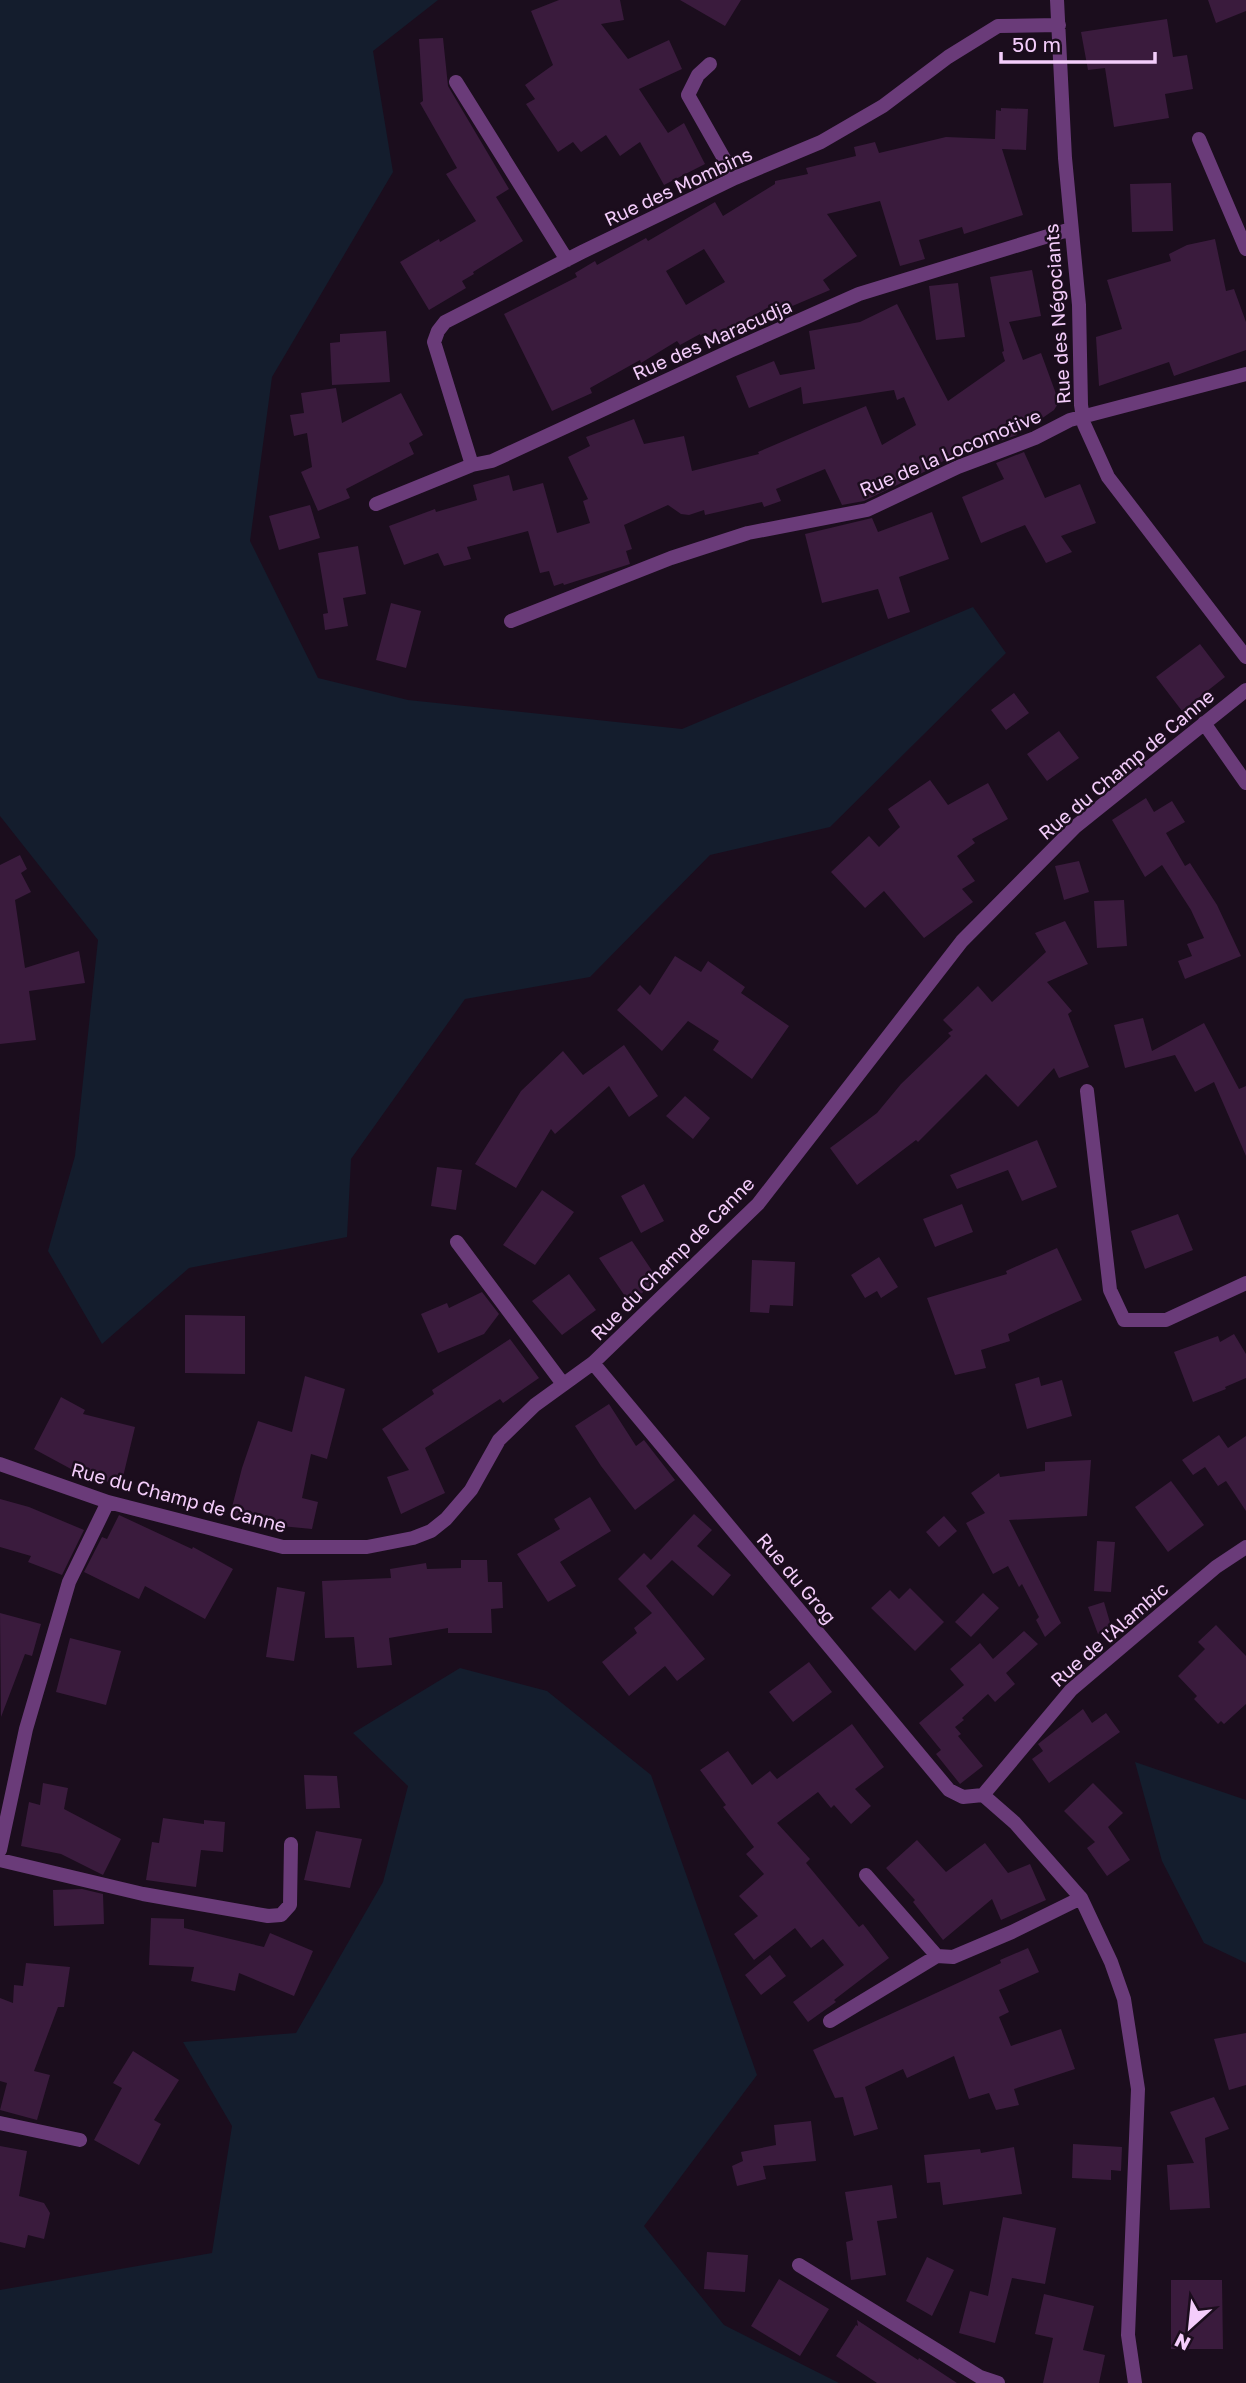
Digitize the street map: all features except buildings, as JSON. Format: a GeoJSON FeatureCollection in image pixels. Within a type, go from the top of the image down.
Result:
{"type":"FeatureCollection","features":[{"type":"Feature","properties":{"kind":"street","name":"Rue des Négociants"},"geometry":{"type":"LineString","coordinates":[[1057,0],[1065,158],[1079,305],[1084,424],[1108,477],[1246,657]]}},
{"type":"Feature","properties":{"kind":"street","name":"Rue des Mombins"},"geometry":{"type":"LineString","coordinates":[[472,466],[434,342],[445,322],[735,178],[821,142],[883,106],[948,57],[998,26],[1059,25]]}},
{"type":"Feature","properties":{"kind":"street"},"geometry":{"type":"LineString","coordinates":[[710,64],[698,75],[688,95],[735,178]]}},
{"type":"Feature","properties":{"kind":"street"},"geometry":{"type":"LineString","coordinates":[[456,82],[567,260]]}},
{"type":"Feature","properties":{"kind":"street"},"geometry":{"type":"LineString","coordinates":[[1199,139],[1246,249]]}},
{"type":"Feature","properties":{"kind":"street","name":"Rue des Maracudja"},"geometry":{"type":"LineString","coordinates":[[376,504],[472,466],[492,461],[859,294],[1071,229]]}},
{"type":"Feature","properties":{"kind":"street","name":"Rue de la Locomotive"},"geometry":{"type":"LineString","coordinates":[[511,621],[671,558],[748,533],[867,510],[958,467],[1035,438],[1070,420],[1246,374]]}},
{"type":"Feature","properties":{"kind":"street","name":"Rue du Champ de Canne"},"geometry":{"type":"LineString","coordinates":[[0,1464],[108,1502],[283,1547],[366,1547],[413,1538],[431,1531],[446,1519],[471,1490],[499,1440],[535,1405],[593,1363],[758,1205],[962,941],[1075,827],[1246,690]]}},
{"type":"Feature","properties":{"kind":"street"},"geometry":{"type":"LineString","coordinates":[[1204,723],[1246,783]]}},
{"type":"Feature","properties":{"kind":"street"},"geometry":{"type":"LineString","coordinates":[[1087,1091],[1110,1290],[1124,1320],[1166,1320],[1246,1283]]}},
{"type":"Feature","properties":{"kind":"street"},"geometry":{"type":"LineString","coordinates":[[457,1242],[563,1384]]}},
{"type":"Feature","properties":{"kind":"street","name":"Rue du Grog"},"geometry":{"type":"LineString","coordinates":[[593,1363],[949,1790],[963,1797],[983,1795]]}},
{"type":"Feature","properties":{"kind":"street"},"geometry":{"type":"LineString","coordinates":[[0,1850],[26,1729],[69,1582],[108,1502]]}},
{"type":"Feature","properties":{"kind":"street","name":"Rue de l'Alambic"},"geometry":{"type":"LineString","coordinates":[[983,1795],[1071,1690],[1216,1567],[1246,1547]]}},
{"type":"Feature","properties":{"kind":"street"},"geometry":{"type":"LineString","coordinates":[[983,1795],[1015,1823],[1081,1898],[1111,1962],[1124,1999],[1138,2089],[1128,2335],[1135,2383]]}},
{"type":"Feature","properties":{"kind":"street"},"geometry":{"type":"LineString","coordinates":[[0,1860],[144,1894],[268,1916],[281,1915],[290,1905],[292,1844]]}},
{"type":"Feature","properties":{"kind":"street"},"geometry":{"type":"LineString","coordinates":[[866,1875],[937,1956]]}},
{"type":"Feature","properties":{"kind":"street"},"geometry":{"type":"LineString","coordinates":[[830,2021],[937,1956],[953,1957],[1081,1898]]}},
{"type":"Feature","properties":{"kind":"street"},"geometry":{"type":"LineString","coordinates":[[0,2123],[80,2140]]}},
{"type":"Feature","properties":{"kind":"street"},"geometry":{"type":"LineString","coordinates":[[799,2265],[981,2377],[998,2383]]}},
{"type":"Feature","properties":{"kind":"shaded area"},"geometry":{"type":"Polygon","coordinates":[[[0,0],[438,0],[373,51],[393,172],[272,377],[250,541],[318,678],[408,700],[682,729],[973,607],[1006,653],[830,827],[710,855],[590,977],[465,999],[351,1159],[347,1237],[189,1268],[102,1344],[48,1251],[75,1156],[98,940],[0,816],[0,0]]]}},
{"type":"Feature","properties":{"kind":"shaded area"},"geometry":{"type":"Polygon","coordinates":[[[460,1668],[547,1691],[651,1775],[757,2075],[644,2226],[724,2325],[839,2383],[0,2383],[0,2290],[212,2253],[232,2126],[183,2042],[296,2033],[383,1882],[408,1786],[353,1733],[460,1668]]]}},
{"type":"Feature","properties":{"kind":"shaded area"},"geometry":{"type":"Polygon","coordinates":[[[1135,1762],[1246,1800],[1246,1963],[1204,1943],[1162,1861],[1135,1762]]]}}]}
